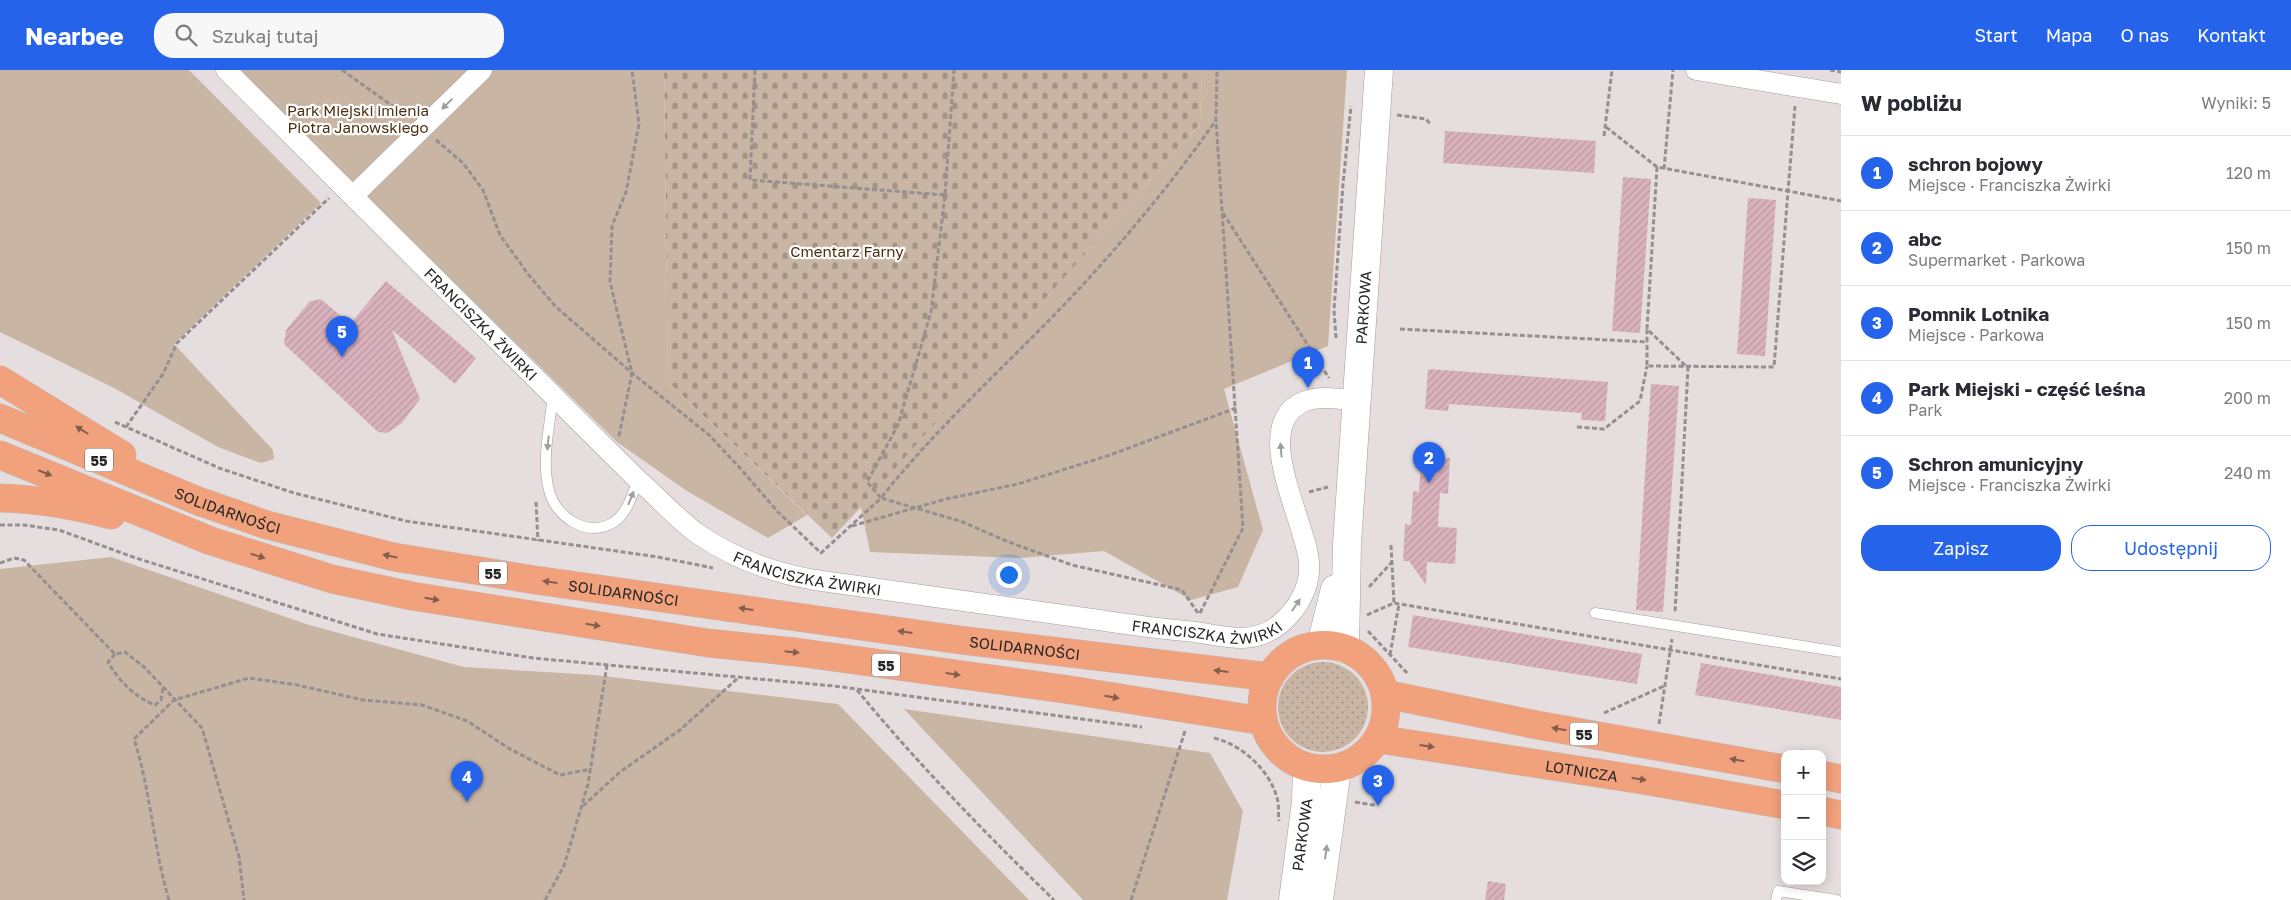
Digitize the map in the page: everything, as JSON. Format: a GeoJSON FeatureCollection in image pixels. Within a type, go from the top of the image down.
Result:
{"type":"FeatureCollection","features":[{"type":"Feature","properties":{"kind":"main road"},"geometry":{"type":"LineString","coordinates":[[0,380],[198,501]]}},
{"type":"Feature","properties":{"kind":"main road","name":"SOLIDARNOŚCI"},"geometry":{"type":"LineString","coordinates":[[0,418],[198,501],[267,525],[394,557],[535,580],[960,640],[1270,677]]}},
{"type":"Feature","properties":{"kind":"main road","name":"55"},"geometry":{"type":"LineString","coordinates":[[0,455],[212,541],[332,579],[412,596],[708,643],[796,652],[1064,689],[1263,720]]}},
{"type":"Feature","properties":{"kind":"main road"},"geometry":{"type":"LineString","coordinates":[[0,498],[28,498],[76,506],[212,541]]}},
{"type":"Feature","properties":{"kind":"main road"},"geometry":{"type":"LineString","coordinates":[[1333,647],[1359,656],[1371,666],[1380,679],[1385,694],[1384,724],[1378,738],[1361,758],[1337,769],[1307,768],[1287,758],[1272,741],[1263,720],[1264,691],[1270,677],[1283,661],[1301,650],[1333,647]]}},
{"type":"Feature","properties":{"kind":"main road","name":"55"},"geometry":{"type":"LineString","coordinates":[[1385,694],[1519,722],[1781,768]]}},
{"type":"Feature","properties":{"kind":"main road","name":"LOTNICZA"},"geometry":{"type":"LineString","coordinates":[[1378,738],[1781,804]]}},
{"type":"Feature","properties":{"kind":"main road"},"geometry":{"type":"LineString","coordinates":[[1826,776],[1841,779]]}},
{"type":"Feature","properties":{"kind":"main road"},"geometry":{"type":"LineString","coordinates":[[1826,812],[1841,814]]}},
{"type":"Feature","properties":{"kind":"street","name":"FRANCISZKA ŻWIRKI"},"geometry":{"type":"LineString","coordinates":[[226,70],[638,480],[697,533],[724,550],[763,568],[808,579],[1138,626],[1240,638],[1261,635],[1285,618],[1296,606],[1307,586],[1310,564],[1305,539],[1284,474],[1280,451],[1280,430],[1289,412],[1303,402],[1329,398],[1357,401]]}},
{"type":"Feature","properties":{"kind":"street"},"geometry":{"type":"LineString","coordinates":[[348,191],[423,128],[482,70]]}},
{"type":"Feature","properties":{"kind":"street","name":"PARKOWA"},"geometry":{"type":"LineString","coordinates":[[1333,647],[1347,544],[1379,70]]}},
{"type":"Feature","properties":{"kind":"street"},"geometry":{"type":"LineString","coordinates":[[1696,70],[1841,94]]}},
{"type":"Feature","properties":{"kind":"street","name":"PARKOWA"},"geometry":{"type":"LineString","coordinates":[[1293,900],[1306,802],[1307,768]]}},
{"type":"Feature","properties":{"kind":"street","name":"PARKOWA"},"geometry":{"type":"LineString","coordinates":[[1319,900],[1337,769]]}},
{"type":"Feature","properties":{"kind":"lane"},"geometry":{"type":"LineString","coordinates":[[553,394],[546,465],[548,484],[556,508],[567,519],[582,526],[597,528],[614,522],[627,508],[638,480]]}},
{"type":"Feature","properties":{"kind":"lane"},"geometry":{"type":"LineString","coordinates":[[1595,613],[1841,652]]}},
{"type":"Feature","properties":{"kind":"lane"},"geometry":{"type":"LineString","coordinates":[[1776,900],[1778,891],[1837,900]]}},
{"type":"Feature","properties":{"kind":"path"},"geometry":{"type":"LineString","coordinates":[[342,70],[423,128],[463,163],[484,190],[500,235],[528,274],[555,306],[632,373],[709,435],[778,512],[821,553],[881,498],[910,462],[1089,277],[1181,171],[1216,120]]}},
{"type":"Feature","properties":{"kind":"path"},"geometry":{"type":"LineString","coordinates":[[615,457],[632,373],[610,282],[612,226],[626,192],[639,124],[632,70]]}},
{"type":"Feature","properties":{"kind":"path"},"geometry":{"type":"LineString","coordinates":[[755,70],[750,180],[945,195]]}},
{"type":"Feature","properties":{"kind":"path"},"geometry":{"type":"LineString","coordinates":[[954,70],[945,195],[931,312],[898,425],[867,482],[881,498],[960,521],[1006,541],[1072,565],[1182,590],[1199,614],[1243,528],[1216,120],[1217,70]]}},
{"type":"Feature","properties":{"kind":"path"},"geometry":{"type":"LineString","coordinates":[[1604,136],[1612,70]]}},
{"type":"Feature","properties":{"kind":"path"},"geometry":{"type":"LineString","coordinates":[[1664,169],[1673,70]]}},
{"type":"Feature","properties":{"kind":"path"},"geometry":{"type":"LineString","coordinates":[[1830,70],[1841,72]]}},
{"type":"Feature","properties":{"kind":"path"},"geometry":{"type":"LineString","coordinates":[[1647,366],[1688,368],[1774,367],[1796,87]]}},
{"type":"Feature","properties":{"kind":"path"},"geometry":{"type":"LineString","coordinates":[[1337,346],[1334,310],[1343,184],[1352,98]]}},
{"type":"Feature","properties":{"kind":"path"},"geometry":{"type":"LineString","coordinates":[[1389,114],[1426,119],[1431,125]]}},
{"type":"Feature","properties":{"kind":"path"},"geometry":{"type":"LineString","coordinates":[[1606,127],[1657,167],[1841,201]]}},
{"type":"Feature","properties":{"kind":"path"},"geometry":{"type":"LineString","coordinates":[[1577,427],[1604,429],[1640,401],[1647,366],[1657,167]]}},
{"type":"Feature","properties":{"kind":"path"},"geometry":{"type":"LineString","coordinates":[[126,427],[163,374],[177,343],[348,191]]}},
{"type":"Feature","properties":{"kind":"path"},"geometry":{"type":"LineString","coordinates":[[1222,212],[1332,383],[1333,380]]}},
{"type":"Feature","properties":{"kind":"path"},"geometry":{"type":"LineString","coordinates":[[1400,329],[1647,342]]}},
{"type":"Feature","properties":{"kind":"path"},"geometry":{"type":"LineString","coordinates":[[1648,329],[1688,368],[1675,626],[1658,728]]}},
{"type":"Feature","properties":{"kind":"path"},"geometry":{"type":"LineString","coordinates":[[850,526],[915,508],[1018,484],[1110,455],[1236,408]]}},
{"type":"Feature","properties":{"kind":"path"},"geometry":{"type":"LineString","coordinates":[[108,419],[220,468],[294,493],[406,522],[658,557],[716,568]]}},
{"type":"Feature","properties":{"kind":"path"},"geometry":{"type":"LineString","coordinates":[[538,541],[536,490],[548,484]]}},
{"type":"Feature","properties":{"kind":"path"},"geometry":{"type":"LineString","coordinates":[[0,525],[59,530],[134,557],[377,634],[533,658],[857,689],[1150,728]]}},
{"type":"Feature","properties":{"kind":"path"},"geometry":{"type":"LineString","coordinates":[[1390,655],[1396,604],[1391,545]]}},
{"type":"Feature","properties":{"kind":"path"},"geometry":{"type":"LineString","coordinates":[[0,563],[14,558],[24,560],[115,654]]}},
{"type":"Feature","properties":{"kind":"path"},"geometry":{"type":"LineString","coordinates":[[1366,590],[1392,561]]}},
{"type":"Feature","properties":{"kind":"path"},"geometry":{"type":"LineString","coordinates":[[1365,616],[1396,604],[1671,648],[1841,679]]}},
{"type":"Feature","properties":{"kind":"path"},"geometry":{"type":"LineString","coordinates":[[1364,627],[1412,677]]}},
{"type":"Feature","properties":{"kind":"path"},"geometry":{"type":"LineString","coordinates":[[163,688],[161,700],[155,705],[143,700],[116,677],[108,662],[115,654],[125,652],[144,667],[202,728],[239,857],[244,900]]}},
{"type":"Feature","properties":{"kind":"path"},"geometry":{"type":"LineString","coordinates":[[545,900],[564,866],[582,806],[591,769],[607,665]]}},
{"type":"Feature","properties":{"kind":"path"},"geometry":{"type":"LineString","coordinates":[[582,806],[620,772],[680,730],[738,677]]}},
{"type":"Feature","properties":{"kind":"path"},"geometry":{"type":"LineString","coordinates":[[169,900],[159,865],[143,766],[134,739],[174,700],[249,678],[297,685],[362,700],[422,705],[467,721],[510,749],[560,775],[591,769]]}},
{"type":"Feature","properties":{"kind":"path"},"geometry":{"type":"LineString","coordinates":[[1597,717],[1665,686]]}},
{"type":"Feature","properties":{"kind":"path"},"geometry":{"type":"LineString","coordinates":[[857,689],[878,715],[1010,858],[1054,900]]}},
{"type":"Feature","properties":{"kind":"path"},"geometry":{"type":"LineString","coordinates":[[1176,730],[1193,733]]}},
{"type":"Feature","properties":{"kind":"path"},"geometry":{"type":"LineString","coordinates":[[1132,900],[1185,731]]}},
{"type":"Feature","properties":{"kind":"path"},"geometry":{"type":"LineString","coordinates":[[1209,737],[1224,741],[1244,752],[1261,768],[1271,784],[1278,801],[1279,824]]}},
{"type":"Feature","properties":{"kind":"path"},"geometry":{"type":"LineString","coordinates":[[1349,801],[1373,805],[1380,801],[1383,769]]}},
{"type":"Feature","properties":{"kind":"green space"},"geometry":{"type":"Polygon","coordinates":[[[0,70],[189,70],[321,203],[174,344],[273,450],[274,459],[261,463],[218,447],[114,388],[0,332],[0,70]]]}},
{"type":"Feature","properties":{"kind":"green space","name":"Park Miejski imienia Piotra Janowskiego"},"geometry":{"type":"Polygon","coordinates":[[[237,70],[664,70],[668,382],[807,515],[768,538],[687,491],[617,442],[237,70]]]}},
{"type":"Feature","properties":{"kind":"green space","name":"Cmentarz Farny"},"geometry":{"type":"Polygon","coordinates":[[[664,70],[1202,70],[1200,124],[876,491],[832,538],[668,382],[664,70]]]}},
{"type":"Feature","properties":{"kind":"green space"},"geometry":{"type":"Polygon","coordinates":[[[1202,70],[1347,70],[1328,346],[1224,389],[1263,530],[1238,587],[1191,600],[1104,551],[1020,558],[870,552],[861,507],[1200,124],[1202,70]]]}},
{"type":"Feature","properties":{"kind":"green space"},"geometry":{"type":"Polygon","coordinates":[[[111,557],[309,625],[464,667],[594,675],[838,704],[1029,900],[0,900],[0,569],[111,557]]]}},
{"type":"Feature","properties":{"kind":"green space"},"geometry":{"type":"Polygon","coordinates":[[[1323,662],[1340,665],[1355,675],[1365,690],[1368,707],[1365,724],[1355,739],[1340,749],[1323,752],[1306,749],[1291,739],[1281,724],[1278,707],[1281,690],[1291,675],[1306,665],[1323,662]]]}},
{"type":"Feature","properties":{"kind":"green space"},"geometry":{"type":"Polygon","coordinates":[[[904,709],[1210,753],[1243,811],[1227,900],[1083,900],[904,709]]]}},
{"type":"Feature","properties":{"kind":"building"},"geometry":{"type":"Polygon","coordinates":[[[1445,131],[1596,141],[1594,173],[1443,163],[1445,131]]]}},
{"type":"Feature","properties":{"kind":"building"},"geometry":{"type":"Polygon","coordinates":[[[1623,177],[1651,179],[1640,333],[1612,331],[1623,177]]]}},
{"type":"Feature","properties":{"kind":"building"},"geometry":{"type":"Polygon","coordinates":[[[1748,198],[1776,200],[1765,356],[1737,354],[1748,198]]]}},
{"type":"Feature","properties":{"kind":"building"},"geometry":{"type":"Polygon","coordinates":[[[386,281],[476,358],[455,384],[392,330],[420,399],[402,423],[387,433],[378,432],[284,344],[286,330],[310,301],[321,299],[350,324],[386,281]]]}},
{"type":"Feature","properties":{"kind":"building"},"geometry":{"type":"Polygon","coordinates":[[[1428,369],[1608,382],[1605,421],[1581,420],[1582,413],[1449,404],[1448,411],[1425,409],[1428,369]]]}},
{"type":"Feature","properties":{"kind":"building"},"geometry":{"type":"Polygon","coordinates":[[[1651,384],[1679,386],[1663,612],[1636,610],[1651,384]]]}},
{"type":"Feature","properties":{"kind":"building"},"geometry":{"type":"Polygon","coordinates":[[[1421,457],[1450,458],[1448,494],[1440,493],[1438,527],[1457,528],[1455,564],[1427,562],[1426,585],[1409,561],[1403,561],[1405,524],[1411,525],[1413,491],[1419,492],[1421,457]]]}},
{"type":"Feature","properties":{"kind":"building"},"geometry":{"type":"Polygon","coordinates":[[[1413,615],[1642,654],[1637,684],[1408,647],[1413,615]]]}},
{"type":"Feature","properties":{"kind":"building"},"geometry":{"type":"Polygon","coordinates":[[[1701,663],[1841,687],[1841,720],[1695,695],[1701,663]]]}},
{"type":"Feature","properties":{"kind":"building"},"geometry":{"type":"Polygon","coordinates":[[[1488,881],[1506,884],[1504,900],[1485,900],[1488,881]]]}},
{"type":"Feature","properties":{"kind":"place","name":"Schron amunicyjny"},"geometry":{"type":"Point","coordinates":[342,357]}},
{"type":"Feature","properties":{"kind":"place","name":"schron bojowy"},"geometry":{"type":"Point","coordinates":[1308,388]}},
{"type":"Feature","properties":{"kind":"place","name":"abc"},"geometry":{"type":"Point","coordinates":[1429,483]}},
{"type":"Feature","properties":{"kind":"place","name":"Park Miejski - część leśna"},"geometry":{"type":"Point","coordinates":[467,802]}},
{"type":"Feature","properties":{"kind":"place","name":"Pomnik Lotnika"},"geometry":{"type":"Point","coordinates":[1378,806]}}]}
